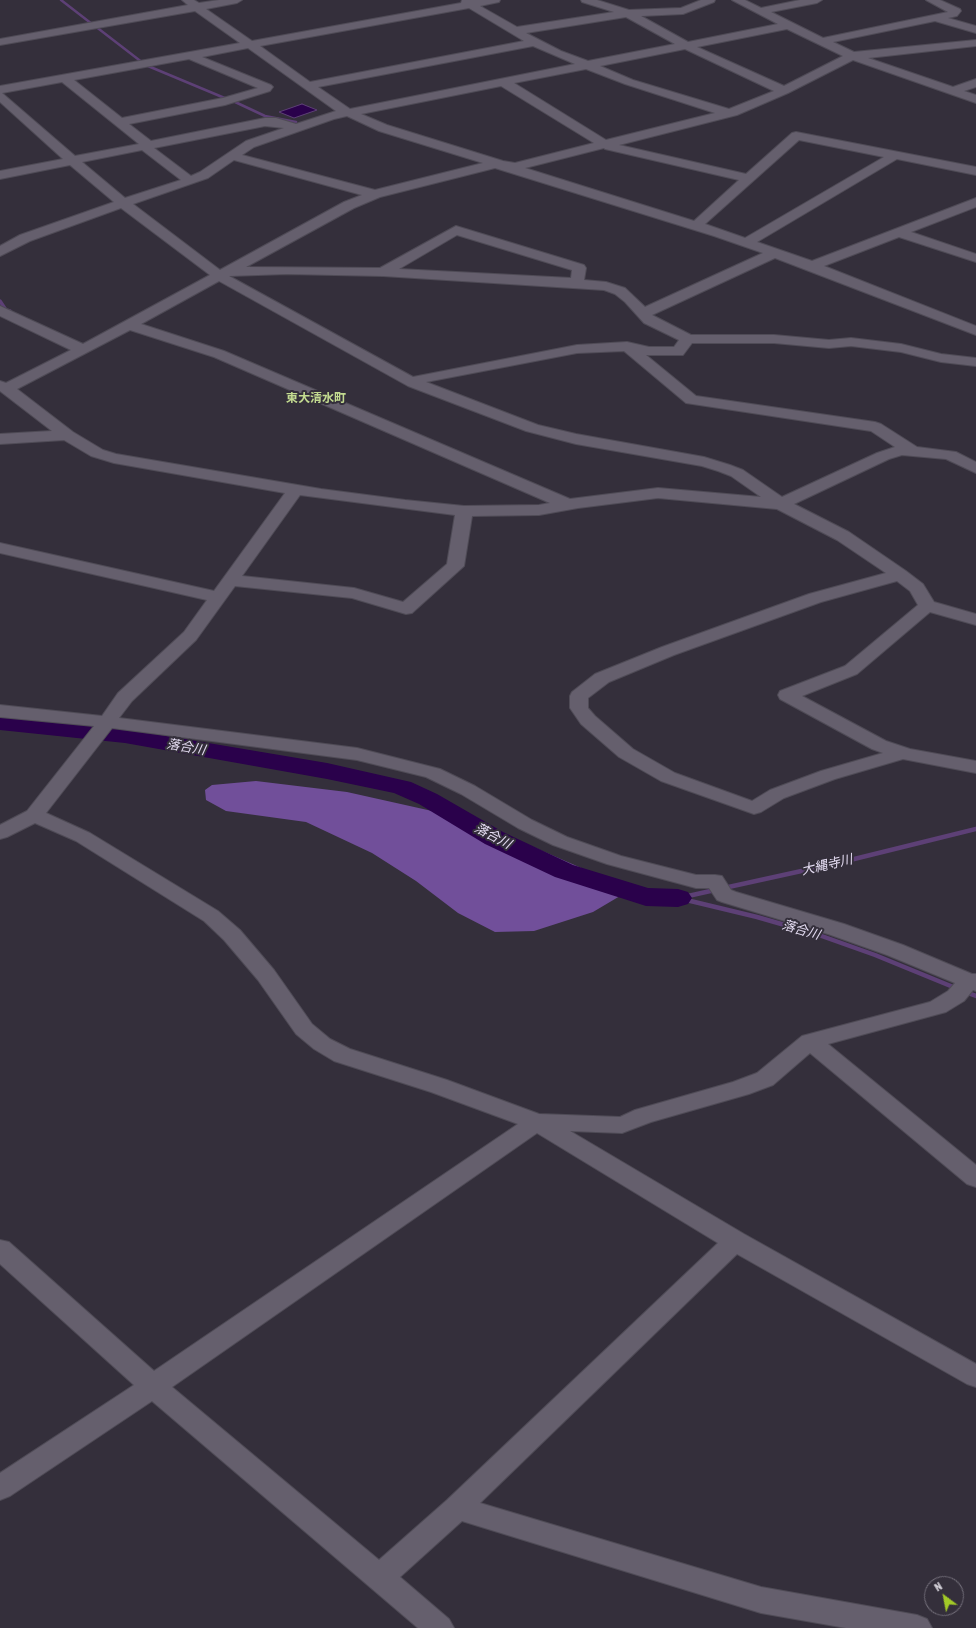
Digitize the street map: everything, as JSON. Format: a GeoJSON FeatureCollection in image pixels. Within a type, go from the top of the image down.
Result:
{"type":"FeatureCollection","features":[{"type":"Feature","properties":{"kind":"street"},"geometry":{"type":"LineString","coordinates":[[187,0],[307,86],[346,112],[383,128],[746,243],[812,266],[975,330]]}},
{"type":"Feature","properties":{"kind":"street"},"geometry":{"type":"LineString","coordinates":[[0,42],[237,0]]}},
{"type":"Feature","properties":{"kind":"street"},"geometry":{"type":"LineString","coordinates":[[0,90],[191,56],[466,2],[495,0]]}},
{"type":"Feature","properties":{"kind":"street"},"geometry":{"type":"LineString","coordinates":[[586,0],[628,13],[685,45],[784,91]]}},
{"type":"Feature","properties":{"kind":"street"},"geometry":{"type":"LineString","coordinates":[[516,31],[628,13],[683,11],[710,0]]}},
{"type":"Feature","properties":{"kind":"street"},"geometry":{"type":"LineString","coordinates":[[737,0],[852,56],[976,100]]}},
{"type":"Feature","properties":{"kind":"street"},"geometry":{"type":"LineString","coordinates":[[760,11],[817,0]]}},
{"type":"Feature","properties":{"kind":"street"},"geometry":{"type":"LineString","coordinates":[[823,41],[936,18],[956,12],[931,0]]}},
{"type":"Feature","properties":{"kind":"street"},"geometry":{"type":"LineString","coordinates":[[466,2],[534,42],[587,65],[629,82],[728,113]]}},
{"type":"Feature","properties":{"kind":"street"},"geometry":{"type":"LineString","coordinates":[[936,18],[976,30]]}},
{"type":"Feature","properties":{"kind":"street"},"geometry":{"type":"LineString","coordinates":[[0,252],[25,238],[204,175],[250,144],[346,112],[789,25]]}},
{"type":"Feature","properties":{"kind":"street"},"geometry":{"type":"LineString","coordinates":[[307,86],[534,42]]}},
{"type":"Feature","properties":{"kind":"street"},"geometry":{"type":"LineString","coordinates":[[975,467],[950,455],[901,450],[883,456],[781,504],[722,500],[667,493],[539,510],[464,511],[405,505],[296,489],[114,458],[97,453],[67,435],[4,387],[83,350],[128,324],[224,274],[349,205],[375,194],[495,164],[515,167],[728,113],[784,91],[852,56],[976,43]]}},
{"type":"Feature","properties":{"kind":"street"},"geometry":{"type":"LineString","coordinates":[[945,46],[970,55]]}},
{"type":"Feature","properties":{"kind":"street"},"geometry":{"type":"LineString","coordinates":[[120,122],[225,101],[266,90],[267,87],[191,56]]}},
{"type":"Feature","properties":{"kind":"street"},"geometry":{"type":"LineString","coordinates":[[65,79],[120,122],[146,146],[190,181]]}},
{"type":"Feature","properties":{"kind":"street"},"geometry":{"type":"LineString","coordinates":[[502,81],[605,145],[748,178]]}},
{"type":"Feature","properties":{"kind":"street"},"geometry":{"type":"LineString","coordinates":[[954,91],[976,83]]}},
{"type":"Feature","properties":{"kind":"street"},"geometry":{"type":"LineString","coordinates":[[0,96],[124,204],[224,274],[244,291],[311,325],[413,383],[499,417],[532,428],[576,439],[704,462],[737,473],[781,504],[843,536],[900,575],[917,588],[926,606],[976,620]]}},
{"type":"Feature","properties":{"kind":"street"},"geometry":{"type":"LineString","coordinates":[[0,175],[265,122],[276,122],[296,128]]}},
{"type":"Feature","properties":{"kind":"street"},"geometry":{"type":"LineString","coordinates":[[696,226],[796,136],[976,171]]}},
{"type":"Feature","properties":{"kind":"street"},"geometry":{"type":"LineString","coordinates":[[746,243],[896,155]]}},
{"type":"Feature","properties":{"kind":"street"},"geometry":{"type":"LineString","coordinates":[[233,156],[375,194]]}},
{"type":"Feature","properties":{"kind":"street"},"geometry":{"type":"LineString","coordinates":[[812,266],[900,233],[976,202]]}},
{"type":"Feature","properties":{"kind":"street"},"geometry":{"type":"LineString","coordinates":[[382,272],[456,230],[579,268],[578,283]]}},
{"type":"Feature","properties":{"kind":"street"},"geometry":{"type":"LineString","coordinates":[[900,233],[976,258]]}},
{"type":"Feature","properties":{"kind":"street"},"geometry":{"type":"LineString","coordinates":[[644,313],[774,253]]}},
{"type":"Feature","properties":{"kind":"street"},"geometry":{"type":"LineString","coordinates":[[224,274],[287,270],[382,272],[578,283],[606,286],[620,291],[630,299],[649,320],[688,339],[774,339],[829,344],[851,342],[901,348],[941,358],[976,362]]}},
{"type":"Feature","properties":{"kind":"street"},"geometry":{"type":"LineString","coordinates":[[0,310],[83,350]]}},
{"type":"Feature","properties":{"kind":"street"},"geometry":{"type":"LineString","coordinates":[[128,324],[219,354],[569,505]]}},
{"type":"Feature","properties":{"kind":"street"},"geometry":{"type":"LineString","coordinates":[[413,383],[420,379],[577,349],[627,346],[649,351],[678,352],[688,339]]}},
{"type":"Feature","properties":{"kind":"street"},"geometry":{"type":"LineString","coordinates":[[627,346],[691,400],[875,427],[913,451]]}},
{"type":"Feature","properties":{"kind":"street"},"geometry":{"type":"LineString","coordinates":[[0,438],[67,435]]}},
{"type":"Feature","properties":{"kind":"street"},"geometry":{"type":"LineString","coordinates":[[0,833],[34,815],[92,743],[125,697],[190,636],[296,489]]}},
{"type":"Feature","properties":{"kind":"street"},"geometry":{"type":"LineString","coordinates":[[230,580],[354,593],[406,609],[455,566],[464,511]]}},
{"type":"Feature","properties":{"kind":"street"},"geometry":{"type":"LineString","coordinates":[[0,548],[218,596]]}},
{"type":"Feature","properties":{"kind":"street"},"geometry":{"type":"LineString","coordinates":[[900,575],[815,598],[668,651],[602,678],[579,696],[579,708],[588,720],[626,753],[668,777],[754,808],[777,794],[821,777],[903,753]]}},
{"type":"Feature","properties":{"kind":"street"},"geometry":{"type":"LineString","coordinates":[[926,606],[851,670],[787,695],[879,745],[903,753],[976,766]]}},
{"type":"Feature","properties":{"kind":"street"},"geometry":{"type":"LineString","coordinates":[[0,711],[357,754],[433,773],[468,790],[525,824],[560,841],[614,860],[696,882],[715,881],[721,890],[895,950],[969,986],[938,1007],[810,1041],[765,1080],[643,1116],[622,1124],[537,1122],[153,1386],[0,1488]]}},
{"type":"Feature","properties":{"kind":"street"},"geometry":{"type":"LineString","coordinates":[[34,815],[83,837],[211,916],[232,935],[266,975],[304,1029],[322,1044],[342,1055],[439,1086],[537,1122],[609,1167],[976,1377]]}},
{"type":"Feature","properties":{"kind":"street"},"geometry":{"type":"LineString","coordinates":[[810,1041],[976,1178]]}},
{"type":"Feature","properties":{"kind":"street"},"geometry":{"type":"LineString","coordinates":[[380,1578],[457,1508],[735,1240]]}},
{"type":"Feature","properties":{"kind":"street"},"geometry":{"type":"LineString","coordinates":[[0,1249],[153,1386],[439,1628]]}},
{"type":"Feature","properties":{"kind":"street"},"geometry":{"type":"LineString","coordinates":[[457,1508],[761,1600],[917,1628]]}},
{"type":"Feature","properties":{"kind":"shaded area"},"geometry":{"type":"Polygon","coordinates":[[[302,104],[317,110],[294,118],[279,112],[302,104]]]}},
{"type":"Feature","properties":{"kind":"shaded area"},"geometry":{"type":"Polygon","coordinates":[[[256,781],[347,792],[450,815],[522,842],[595,874],[620,896],[593,912],[534,931],[495,932],[458,913],[416,881],[372,853],[306,822],[226,811],[206,800],[205,790],[212,785],[256,781]]]}},
{"type":"Feature","properties":{"kind":"waterway"},"geometry":{"type":"LineString","coordinates":[[61,0],[92,24]]}},
{"type":"Feature","properties":{"kind":"waterway"},"geometry":{"type":"LineString","coordinates":[[95,26],[143,63]]}},
{"type":"Feature","properties":{"kind":"waterway"},"geometry":{"type":"LineString","coordinates":[[148,66],[227,99]]}},
{"type":"Feature","properties":{"kind":"waterway"},"geometry":{"type":"LineString","coordinates":[[233,101],[265,116],[296,122]]}},
{"type":"Feature","properties":{"kind":"waterway"},"geometry":{"type":"LineString","coordinates":[[0,301],[6,310],[10,311]]}},
{"type":"Feature","properties":{"kind":"waterway","name":"落合川"},"geometry":{"type":"LineString","coordinates":[[0,723],[125,736],[327,771],[402,787],[428,799],[494,838],[564,871],[646,897],[678,898]]}},
{"type":"Feature","properties":{"kind":"waterway","name":"大縄寺川"},"geometry":{"type":"LineString","coordinates":[[724,888],[838,863],[976,829]]}},
{"type":"Feature","properties":{"kind":"waterway","name":"大縄寺川"},"geometry":{"type":"LineString","coordinates":[[679,898],[715,890]]}},
{"type":"Feature","properties":{"kind":"waterway","name":"落合川"},"geometry":{"type":"LineString","coordinates":[[678,898],[757,917],[816,934],[875,955],[958,989]]}},
{"type":"Feature","properties":{"kind":"waterway","name":"落合川"},"geometry":{"type":"LineString","coordinates":[[965,992],[976,996]]}},
{"type":"Feature","properties":{"kind":"district","name":"東大清水町"},"geometry":{"type":"Point","coordinates":[316,398]}}]}
